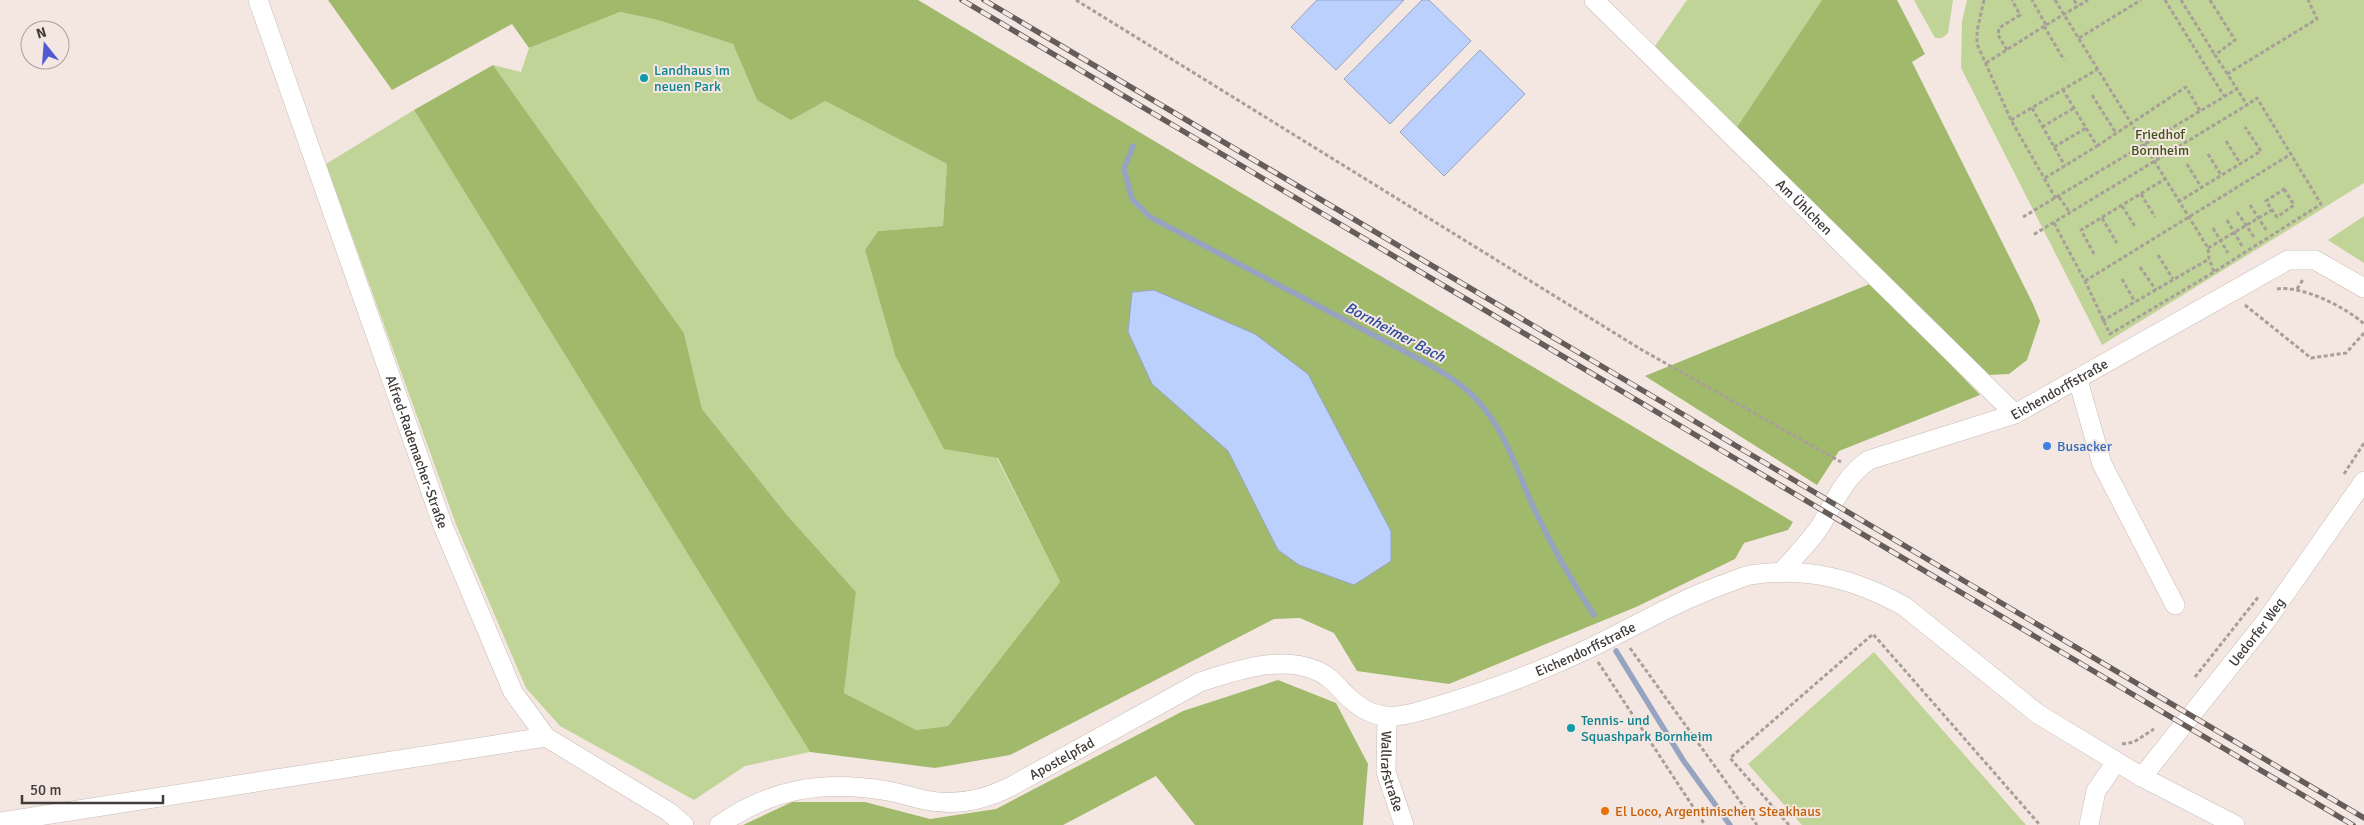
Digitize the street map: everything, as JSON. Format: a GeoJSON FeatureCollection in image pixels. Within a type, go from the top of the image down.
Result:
{"type":"FeatureCollection","features":[{"type":"Feature","properties":{"kind":"street","name":"Alfred-Rademacher-Straße"},"geometry":{"type":"LineString","coordinates":[[258,0],[443,526],[513,692],[546,737],[669,812],[684,825]]}},
{"type":"Feature","properties":{"kind":"street","name":"Am Ühlchen"},"geometry":{"type":"LineString","coordinates":[[1594,0],[2015,414]]}},
{"type":"Feature","properties":{"kind":"street","name":"Eichendorffstraße"},"geometry":{"type":"LineString","coordinates":[[1781,573],[1820,526],[1834,500],[1855,470],[1869,460],[2015,414],[2288,260],[2315,260],[2364,288]]}},
{"type":"Feature","properties":{"kind":"street"},"geometry":{"type":"LineString","coordinates":[[2078,380],[2102,464],[2175,605]]}},
{"type":"Feature","properties":{"kind":"street","name":"Uedorfer Weg"},"geometry":{"type":"LineString","coordinates":[[2142,777],[2266,621],[2364,481]]}},
{"type":"Feature","properties":{"kind":"street","name":"Eichendorffstraße"},"geometry":{"type":"LineString","coordinates":[[1387,717],[1411,714],[1479,694],[1535,673],[1701,592],[1749,575],[1808,573],[1846,580],[1879,593],[1904,606],[2038,714],[2142,777],[2235,825]]}},
{"type":"Feature","properties":{"kind":"street","name":"Apostelpfad"},"geometry":{"type":"LineString","coordinates":[[719,825],[742,808],[758,801],[794,791],[828,786],[875,789],[940,802],[986,797],[1010,787],[1200,682],[1228,673],[1262,666],[1296,664],[1316,670],[1333,681],[1362,709],[1373,715],[1387,717]]}},
{"type":"Feature","properties":{"kind":"street","name":"Wallrafstraße"},"geometry":{"type":"LineString","coordinates":[[1387,717],[1386,772],[1404,825]]}},
{"type":"Feature","properties":{"kind":"street"},"geometry":{"type":"LineString","coordinates":[[0,822],[546,737]]}},
{"type":"Feature","properties":{"kind":"street"},"geometry":{"type":"LineString","coordinates":[[2089,825],[2096,791],[2112,759]]}},
{"type":"Feature","properties":{"kind":"path"},"geometry":{"type":"LineString","coordinates":[[1076,0],[1642,350],[1855,470]]}},
{"type":"Feature","properties":{"kind":"path"},"geometry":{"type":"LineString","coordinates":[[1984,0],[1977,31],[1977,44],[2011,120],[2044,178],[2070,213]]}},
{"type":"Feature","properties":{"kind":"path"},"geometry":{"type":"LineString","coordinates":[[2007,50],[1998,35],[1999,28],[2020,15],[2012,0]]}},
{"type":"Feature","properties":{"kind":"path"},"geometry":{"type":"LineString","coordinates":[[2032,0],[2064,60]]}},
{"type":"Feature","properties":{"kind":"path"},"geometry":{"type":"LineString","coordinates":[[2055,0],[2208,248],[2209,259],[2214,272]]}},
{"type":"Feature","properties":{"kind":"path"},"geometry":{"type":"LineString","coordinates":[[2074,0],[2078,6]]}},
{"type":"Feature","properties":{"kind":"path"},"geometry":{"type":"LineString","coordinates":[[1986,63],[2088,0]]}},
{"type":"Feature","properties":{"kind":"path"},"geometry":{"type":"LineString","coordinates":[[2079,38],[2141,0]]}},
{"type":"Feature","properties":{"kind":"path"},"geometry":{"type":"LineString","coordinates":[[2165,0],[2224,96]]}},
{"type":"Feature","properties":{"kind":"path"},"geometry":{"type":"LineString","coordinates":[[2181,0],[2247,105]]}},
{"type":"Feature","properties":{"kind":"path"},"geometry":{"type":"LineString","coordinates":[[2210,0],[2235,40],[2214,55]]}},
{"type":"Feature","properties":{"kind":"path"},"geometry":{"type":"LineString","coordinates":[[2227,74],[2316,19],[2308,0]]}},
{"type":"Feature","properties":{"kind":"path"},"geometry":{"type":"LineString","coordinates":[[2011,120],[2098,69]]}},
{"type":"Feature","properties":{"kind":"path"},"geometry":{"type":"LineString","coordinates":[[2044,178],[2097,146],[2186,87],[2201,111]]}},
{"type":"Feature","properties":{"kind":"path"},"geometry":{"type":"LineString","coordinates":[[2023,217],[2058,198],[2237,89]]}},
{"type":"Feature","properties":{"kind":"path"},"geometry":{"type":"LineString","coordinates":[[2063,90],[2097,146]]}},
{"type":"Feature","properties":{"kind":"path"},"geometry":{"type":"LineString","coordinates":[[2092,95],[2116,133]]}},
{"type":"Feature","properties":{"kind":"path"},"geometry":{"type":"LineString","coordinates":[[2033,235],[2257,98],[2322,204],[2214,272],[2110,334],[2102,321],[2085,281],[2054,223]]}},
{"type":"Feature","properties":{"kind":"path"},"geometry":{"type":"LineString","coordinates":[[2032,108],[2065,166]]}},
{"type":"Feature","properties":{"kind":"path"},"geometry":{"type":"LineString","coordinates":[[2042,126],[2074,108]]}},
{"type":"Feature","properties":{"kind":"path"},"geometry":{"type":"LineString","coordinates":[[2178,202],[2261,150],[2245,127]]}},
{"type":"Feature","properties":{"kind":"path"},"geometry":{"type":"LineString","coordinates":[[2054,147],[2086,128]]}},
{"type":"Feature","properties":{"kind":"path"},"geometry":{"type":"LineString","coordinates":[[2226,140],[2240,163]]}},
{"type":"Feature","properties":{"kind":"path"},"geometry":{"type":"LineString","coordinates":[[2208,154],[2221,175]]}},
{"type":"Feature","properties":{"kind":"path"},"geometry":{"type":"LineString","coordinates":[[2085,281],[2291,154]]}},
{"type":"Feature","properties":{"kind":"path"},"geometry":{"type":"LineString","coordinates":[[2187,164],[2201,187]]}},
{"type":"Feature","properties":{"kind":"path"},"geometry":{"type":"LineString","coordinates":[[2094,254],[2081,230],[2165,179]]}},
{"type":"Feature","properties":{"kind":"path"},"geometry":{"type":"LineString","coordinates":[[2284,189],[2294,205],[2277,217],[2272,210],[2266,201],[2284,189]]}},
{"type":"Feature","properties":{"kind":"path"},"geometry":{"type":"LineString","coordinates":[[2141,194],[2155,217]]}},
{"type":"Feature","properties":{"kind":"path"},"geometry":{"type":"LineString","coordinates":[[2250,205],[2267,230]]}},
{"type":"Feature","properties":{"kind":"path"},"geometry":{"type":"LineString","coordinates":[[2122,206],[2136,228]]}},
{"type":"Feature","properties":{"kind":"path"},"geometry":{"type":"LineString","coordinates":[[2208,248],[2272,210]]}},
{"type":"Feature","properties":{"kind":"path"},"geometry":{"type":"LineString","coordinates":[[2238,212],[2254,237]]}},
{"type":"Feature","properties":{"kind":"path"},"geometry":{"type":"LineString","coordinates":[[2102,218],[2117,243]]}},
{"type":"Feature","properties":{"kind":"path"},"geometry":{"type":"LineString","coordinates":[[2226,220],[2242,246]]}},
{"type":"Feature","properties":{"kind":"path"},"geometry":{"type":"LineString","coordinates":[[2212,228],[2228,253]]}},
{"type":"Feature","properties":{"kind":"path"},"geometry":{"type":"LineString","coordinates":[[2158,255],[2173,279]]}},
{"type":"Feature","properties":{"kind":"path"},"geometry":{"type":"LineString","coordinates":[[2102,321],[2209,259]]}},
{"type":"Feature","properties":{"kind":"path"},"geometry":{"type":"LineString","coordinates":[[2140,268],[2156,290]]}},
{"type":"Feature","properties":{"kind":"path"},"geometry":{"type":"LineString","coordinates":[[2122,279],[2135,302]]}},
{"type":"Feature","properties":{"kind":"path"},"geometry":{"type":"LineString","coordinates":[[2270,290],[2279,288],[2298,289],[2356,316],[2364,324]]}},
{"type":"Feature","properties":{"kind":"path"},"geometry":{"type":"LineString","coordinates":[[2246,298],[2241,302],[2311,358],[2346,353],[2364,333]]}},
{"type":"Feature","properties":{"kind":"path"},"geometry":{"type":"LineString","coordinates":[[2340,480],[2364,443]]}},
{"type":"Feature","properties":{"kind":"path"},"geometry":{"type":"LineString","coordinates":[[2194,679],[2263,590]]}},
{"type":"Feature","properties":{"kind":"path"},"geometry":{"type":"LineString","coordinates":[[1623,631],[1632,650],[1757,825]]}},
{"type":"Feature","properties":{"kind":"path"},"geometry":{"type":"LineString","coordinates":[[1789,825],[1730,758],[1873,634],[2040,825]]}},
{"type":"Feature","properties":{"kind":"path"},"geometry":{"type":"LineString","coordinates":[[1589,648],[1705,825]]}},
{"type":"Feature","properties":{"kind":"path"},"geometry":{"type":"LineString","coordinates":[[2112,759],[2117,744],[2134,742],[2153,731],[2159,723]]}},
{"type":"Feature","properties":{"kind":"green space"},"geometry":{"type":"Polygon","coordinates":[[[328,0],[918,0],[1793,522],[1788,530],[1744,543],[1735,559],[1636,607],[1449,684],[1357,671],[1334,633],[1300,618],[1274,619],[1010,755],[935,768],[810,752],[414,110],[493,65],[684,333],[702,409],[787,515],[856,592],[844,693],[916,730],[948,726],[1060,582],[998,458],[944,449],[895,355],[865,250],[878,231],[943,226],[947,164],[825,101],[791,120],[757,100],[733,44],[658,20],[620,12],[529,48],[512,24],[392,90],[328,0]],[[1228,451],[1278,550],[1299,565],[1354,585],[1228,451]]]}},
{"type":"Feature","properties":{"kind":"green space"},"geometry":{"type":"Polygon","coordinates":[[[1687,0],[1822,0],[1735,130],[1655,46],[1687,0]]]}},
{"type":"Feature","properties":{"kind":"green space"},"geometry":{"type":"Polygon","coordinates":[[[1822,0],[1897,0],[1925,54],[1912,62],[2040,321],[2027,360],[2009,374],[1988,375],[1735,130],[1822,0]]]}},
{"type":"Feature","properties":{"kind":"green space"},"geometry":{"type":"Polygon","coordinates":[[[1914,0],[1953,0],[1948,33],[1942,38],[1935,38],[1914,0]]]}},
{"type":"Feature","properties":{"kind":"green space","name":"Friedhof Bornheim"},"geometry":{"type":"Polygon","coordinates":[[[1967,0],[2364,0],[2364,183],[2102,345],[1961,68],[1962,22],[1967,0]]]}},
{"type":"Feature","properties":{"kind":"green space"},"geometry":{"type":"Polygon","coordinates":[[[620,12],[658,20],[733,44],[757,100],[825,101],[947,164],[943,226],[878,231],[865,250],[895,355],[997,458],[1060,582],[948,726],[915,730],[844,693],[856,592],[787,515],[702,409],[684,333],[493,65],[521,72],[529,48],[620,12]]]}},
{"type":"Feature","properties":{"kind":"green space"},"geometry":{"type":"Polygon","coordinates":[[[414,110],[810,752],[745,766],[694,800],[560,726],[526,688],[457,527],[326,164],[414,110]]]}},
{"type":"Feature","properties":{"kind":"green space"},"geometry":{"type":"Polygon","coordinates":[[[2364,216],[2364,263],[2328,240],[2364,216]]]}},
{"type":"Feature","properties":{"kind":"green space"},"geometry":{"type":"Polygon","coordinates":[[[1872,283],[1980,395],[1839,451],[1817,485],[1645,376],[1872,283]]]}},
{"type":"Feature","properties":{"kind":"green space"},"geometry":{"type":"Polygon","coordinates":[[[1874,652],[2026,825],[1802,825],[1748,764],[1874,652]]]}},
{"type":"Feature","properties":{"kind":"green space"},"geometry":{"type":"Polygon","coordinates":[[[1278,680],[1336,703],[1368,764],[1363,825],[1195,825],[1156,776],[1063,825],[743,825],[792,802],[865,802],[930,819],[996,809],[1183,711],[1278,680]]]}},
{"type":"Feature","properties":{"kind":"water"},"geometry":{"type":"Polygon","coordinates":[[[1317,0],[1404,0],[1336,70],[1291,27],[1317,0]]]}},
{"type":"Feature","properties":{"kind":"water"},"geometry":{"type":"Polygon","coordinates":[[[1422,0],[1429,0],[1471,41],[1390,124],[1344,79],[1422,0]]]}},
{"type":"Feature","properties":{"kind":"water"},"geometry":{"type":"Polygon","coordinates":[[[1480,50],[1525,94],[1444,176],[1400,132],[1480,50]]]}},
{"type":"Feature","properties":{"kind":"water"},"geometry":{"type":"Polygon","coordinates":[[[1154,290],[1255,334],[1308,374],[1391,531],[1391,561],[1354,585],[1299,565],[1278,550],[1228,451],[1152,384],[1128,332],[1132,292],[1154,290]]]}},
{"type":"Feature","properties":{"kind":"waterway","name":"Bornheimer Bach"},"geometry":{"type":"LineString","coordinates":[[1133,146],[1124,169],[1132,199],[1150,217],[1426,363],[1456,381],[1475,398],[1501,434],[1545,531],[1568,574],[1594,615]]}},
{"type":"Feature","properties":{"kind":"waterway","name":"Bornheimer Bach"},"geometry":{"type":"LineString","coordinates":[[1616,651],[1683,760],[1730,825]]}},
{"type":"Feature","properties":{"kind":"railway"},"geometry":{"type":"LineString","coordinates":[[962,0],[2353,825]]}},
{"type":"Feature","properties":{"kind":"railway"},"geometry":{"type":"LineString","coordinates":[[984,0],[2364,818]]}},
{"type":"Feature","properties":{"kind":"place","name":"Landhaus im neuen Park"},"geometry":{"type":"Point","coordinates":[644,78]}},
{"type":"Feature","properties":{"kind":"place","name":"Busacker"},"geometry":{"type":"Point","coordinates":[2047,446]}},
{"type":"Feature","properties":{"kind":"place","name":"Tennis- und Squashpark Bornheim"},"geometry":{"type":"Point","coordinates":[1571,728]}},
{"type":"Feature","properties":{"kind":"place","name":"El Loco, Argentinischen Steakhaus"},"geometry":{"type":"Point","coordinates":[1605,811]}}]}
